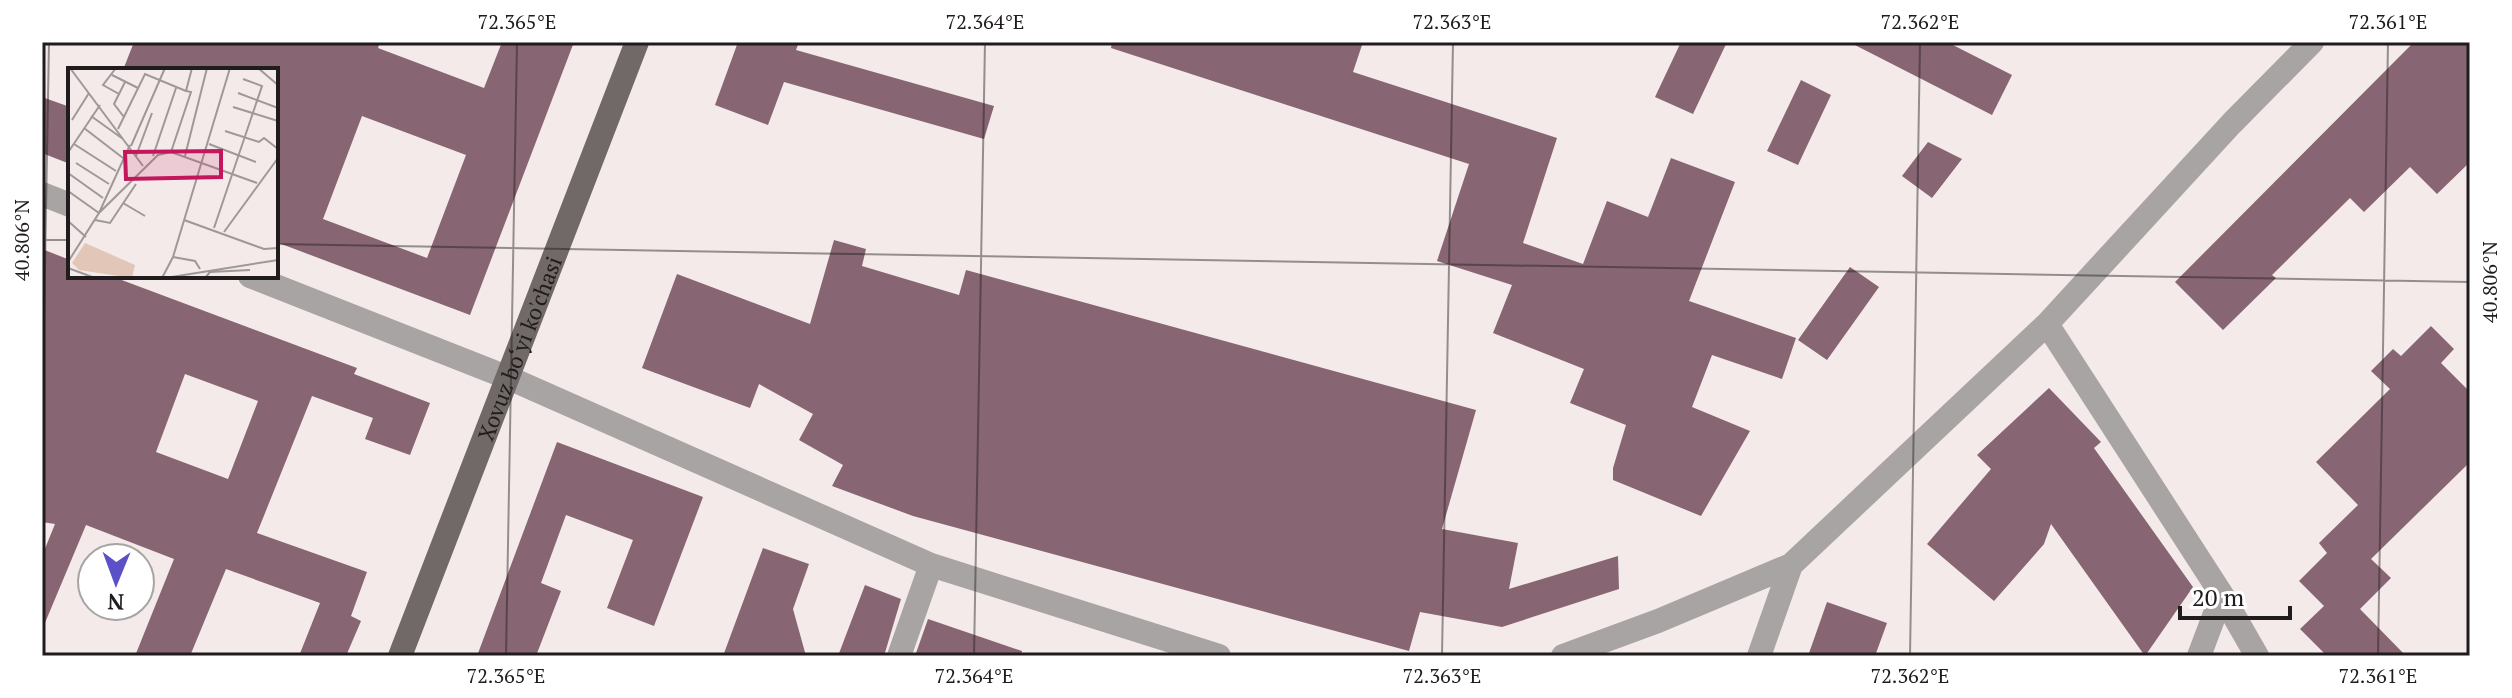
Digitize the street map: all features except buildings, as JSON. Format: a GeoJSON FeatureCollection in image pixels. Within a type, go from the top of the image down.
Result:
{"type":"FeatureCollection","features":[{"type":"Feature","properties":{"kind":"main road","name":"Xovuz bo‘yi ko'chasi"},"geometry":{"type":"LineString","coordinates":[[400,656],[637,42]]}},
{"type":"Feature","properties":{"kind":"street"},"geometry":{"type":"LineString","coordinates":[[1563,656],[1658,621],[1791,565],[2047,324],[2231,124],[2312,42]]}},
{"type":"Feature","properties":{"kind":"street"},"geometry":{"type":"LineString","coordinates":[[42,194],[68,204]]}},
{"type":"Feature","properties":{"kind":"street"},"geometry":{"type":"LineString","coordinates":[[255,278],[509,378],[931,565],[1219,656]]}},
{"type":"Feature","properties":{"kind":"street"},"geometry":{"type":"LineString","coordinates":[[2047,324],[2222,595],[2257,656]]}},
{"type":"Feature","properties":{"kind":"street"},"geometry":{"type":"LineString","coordinates":[[899,656],[931,565]]}},
{"type":"Feature","properties":{"kind":"street"},"geometry":{"type":"LineString","coordinates":[[1759,656],[1791,565]]}},
{"type":"Feature","properties":{"kind":"street"},"geometry":{"type":"LineString","coordinates":[[2199,656],[2222,595]]}}]}
